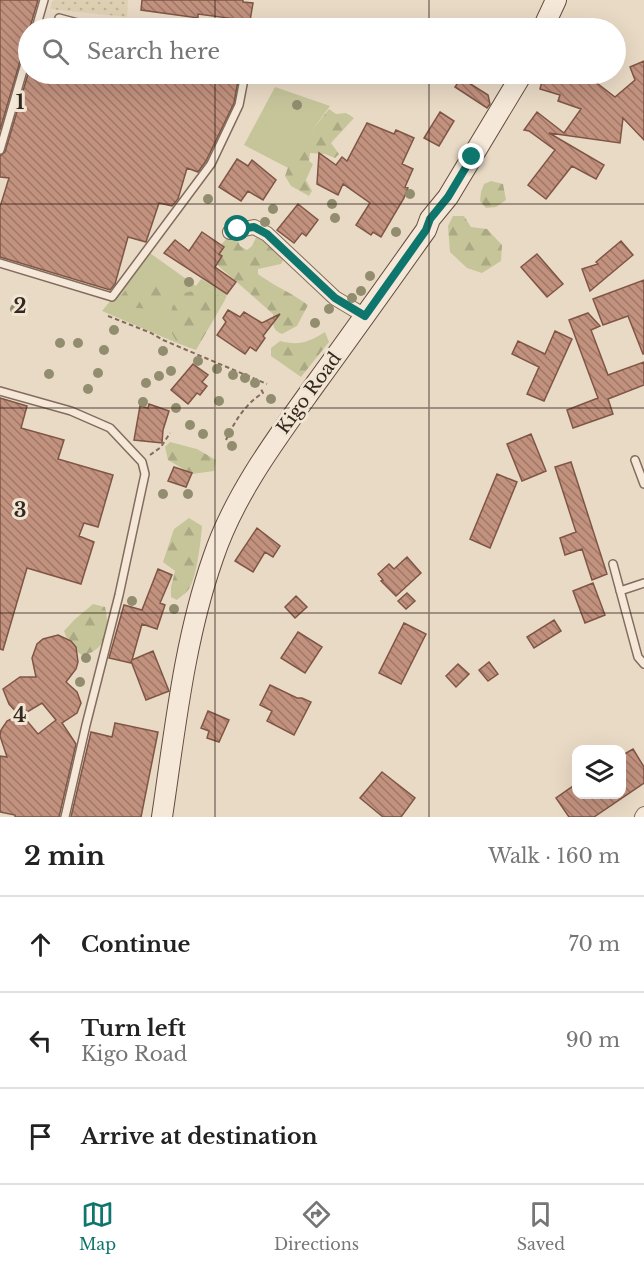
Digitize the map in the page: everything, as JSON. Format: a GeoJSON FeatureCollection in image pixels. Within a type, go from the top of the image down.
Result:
{"type":"FeatureCollection","features":[{"type":"Feature","properties":{"kind":"street"},"geometry":{"type":"LineString","coordinates":[[548,18],[556,0]]}},
{"type":"Feature","properties":{"kind":"street","name":"Kigo Road"},"geometry":{"type":"LineString","coordinates":[[162,817],[184,667],[213,557],[227,523],[265,456],[448,197],[516,84]]}},
{"type":"Feature","properties":{"kind":"street"},"geometry":{"type":"LineString","coordinates":[[230,232],[254,227],[267,234],[335,298],[365,316]]}},
{"type":"Feature","properties":{"kind":"lane"},"geometry":{"type":"LineString","coordinates":[[39,18],[44,0]]}},
{"type":"Feature","properties":{"kind":"lane"},"geometry":{"type":"LineString","coordinates":[[0,150],[19,84]]}},
{"type":"Feature","properties":{"kind":"lane"},"geometry":{"type":"LineString","coordinates":[[0,263],[112,297],[211,164],[239,105],[243,84]]}},
{"type":"Feature","properties":{"kind":"lane"},"geometry":{"type":"LineString","coordinates":[[0,391],[71,411],[110,428],[142,462],[146,474],[65,817]]}},
{"type":"Feature","properties":{"kind":"lane"},"geometry":{"type":"LineString","coordinates":[[635,460],[644,484]]}},
{"type":"Feature","properties":{"kind":"lane"},"geometry":{"type":"LineString","coordinates":[[613,564],[638,657],[644,664]]}},
{"type":"Feature","properties":{"kind":"lane"},"geometry":{"type":"LineString","coordinates":[[620,591],[644,583]]}},
{"type":"Feature","properties":{"kind":"path"},"geometry":{"type":"LineString","coordinates":[[108,316],[267,384]]}},
{"type":"Feature","properties":{"kind":"path"},"geometry":{"type":"LineString","coordinates":[[226,440],[253,399],[263,393],[260,387]]}},
{"type":"Feature","properties":{"kind":"path"},"geometry":{"type":"LineString","coordinates":[[143,466],[152,453],[161,447],[170,433]]}},
{"type":"Feature","properties":{"kind":"shaded area"},"geometry":{"type":"Polygon","coordinates":[[[53,0],[128,0],[127,17],[50,9],[53,0]]]}},
{"type":"Feature","properties":{"kind":"green space"},"geometry":{"type":"Polygon","coordinates":[[[275,87],[330,106],[307,137],[294,171],[244,145],[275,87]]]}},
{"type":"Feature","properties":{"kind":"green space"},"geometry":{"type":"Polygon","coordinates":[[[329,109],[336,114],[346,113],[354,118],[331,143],[339,154],[335,158],[325,154],[310,153],[309,161],[313,164],[306,180],[312,191],[309,196],[291,186],[285,176],[298,139],[312,130],[329,109]]]}},
{"type":"Feature","properties":{"kind":"green space"},"geometry":{"type":"Polygon","coordinates":[[[491,181],[503,184],[506,200],[496,207],[486,208],[480,201],[481,192],[484,184],[491,181]]]}},
{"type":"Feature","properties":{"kind":"green space"},"geometry":{"type":"Polygon","coordinates":[[[453,216],[464,216],[471,227],[487,229],[502,245],[501,261],[482,273],[467,268],[450,252],[448,226],[453,216]]]}},
{"type":"Feature","properties":{"kind":"green space"},"geometry":{"type":"Polygon","coordinates":[[[258,233],[286,255],[281,264],[258,269],[258,274],[308,305],[297,326],[282,334],[275,329],[273,314],[215,263],[213,254],[227,238],[236,237],[240,246],[247,250],[252,246],[258,233]]]}},
{"type":"Feature","properties":{"kind":"green space"},"geometry":{"type":"Polygon","coordinates":[[[150,253],[196,286],[201,279],[227,294],[225,300],[209,288],[170,330],[177,343],[102,311],[150,253]]]}},
{"type":"Feature","properties":{"kind":"green space"},"geometry":{"type":"Polygon","coordinates":[[[139,282],[162,284],[167,301],[153,309],[136,308],[127,314],[119,309],[118,300],[125,291],[139,282]]]}},
{"type":"Feature","properties":{"kind":"green space"},"geometry":{"type":"Polygon","coordinates":[[[209,288],[225,300],[196,350],[177,343],[170,330],[172,307],[184,293],[209,288]]]}},
{"type":"Feature","properties":{"kind":"green space"},"geometry":{"type":"Polygon","coordinates":[[[325,332],[329,342],[301,377],[271,356],[271,348],[280,341],[304,342],[325,332]]]}},
{"type":"Feature","properties":{"kind":"green space"},"geometry":{"type":"Polygon","coordinates":[[[170,442],[197,449],[216,460],[214,471],[192,474],[168,460],[165,447],[170,442]]]}},
{"type":"Feature","properties":{"kind":"green space"},"geometry":{"type":"Polygon","coordinates":[[[189,518],[202,526],[200,548],[192,582],[188,591],[177,600],[171,597],[175,571],[163,562],[174,529],[189,518]]]}},
{"type":"Feature","properties":{"kind":"green space"},"geometry":{"type":"Polygon","coordinates":[[[93,604],[105,607],[107,630],[102,644],[97,649],[82,655],[70,647],[64,631],[93,604]]]}},
{"type":"Feature","properties":{"kind":"building"},"geometry":{"type":"Polygon","coordinates":[[[0,0],[38,0],[33,18],[18,18],[18,68],[0,130],[0,0]]]}},
{"type":"Feature","properties":{"kind":"building"},"geometry":{"type":"Polygon","coordinates":[[[142,0],[243,0],[243,2],[253,3],[250,18],[198,14],[198,18],[141,10],[142,0]]]}},
{"type":"Feature","properties":{"kind":"building"},"geometry":{"type":"Polygon","coordinates":[[[644,61],[644,140],[623,118],[620,143],[549,133],[604,165],[596,179],[572,166],[546,199],[528,185],[555,150],[529,131],[524,130],[537,112],[564,133],[581,109],[558,101],[560,95],[540,89],[541,84],[598,84],[615,97],[635,80],[630,67],[644,61]]]}},
{"type":"Feature","properties":{"kind":"building"},"geometry":{"type":"Polygon","coordinates":[[[25,84],[237,84],[234,103],[206,161],[198,172],[187,168],[178,199],[172,206],[159,203],[146,242],[128,237],[115,284],[110,290],[0,257],[0,207],[9,178],[0,177],[0,156],[5,152],[25,84]]]}},
{"type":"Feature","properties":{"kind":"building"},"geometry":{"type":"Polygon","coordinates":[[[457,84],[471,84],[488,95],[490,104],[487,108],[455,87],[457,84]]]}},
{"type":"Feature","properties":{"kind":"building"},"geometry":{"type":"Polygon","coordinates":[[[440,112],[454,121],[439,146],[424,138],[440,112]]]}},
{"type":"Feature","properties":{"kind":"building"},"geometry":{"type":"Polygon","coordinates":[[[367,123],[394,134],[396,130],[414,138],[402,164],[413,169],[405,187],[408,188],[381,237],[373,232],[371,235],[356,225],[370,203],[343,184],[338,195],[317,184],[319,153],[336,165],[342,157],[347,161],[367,123]]]}},
{"type":"Feature","properties":{"kind":"building"},"geometry":{"type":"Polygon","coordinates":[[[237,159],[248,166],[252,160],[276,180],[263,200],[248,191],[241,201],[219,187],[237,159]]]}},
{"type":"Feature","properties":{"kind":"building"},"geometry":{"type":"Polygon","coordinates":[[[298,204],[318,220],[306,236],[302,233],[294,243],[277,230],[298,204]]]}},
{"type":"Feature","properties":{"kind":"building"},"geometry":{"type":"Polygon","coordinates":[[[202,232],[224,247],[219,254],[222,256],[215,267],[236,282],[227,294],[164,253],[175,240],[189,251],[202,232]]]}},
{"type":"Feature","properties":{"kind":"building"},"geometry":{"type":"Polygon","coordinates":[[[621,241],[633,255],[590,291],[582,269],[598,264],[596,262],[621,241]]]}},
{"type":"Feature","properties":{"kind":"building"},"geometry":{"type":"Polygon","coordinates":[[[537,254],[563,284],[547,297],[521,267],[537,254]]]}},
{"type":"Feature","properties":{"kind":"building"},"geometry":{"type":"Polygon","coordinates":[[[644,280],[643,354],[628,316],[603,325],[593,299],[644,280]]]}},
{"type":"Feature","properties":{"kind":"building"},"geometry":{"type":"Polygon","coordinates":[[[228,310],[240,317],[244,312],[262,323],[280,314],[263,336],[265,338],[256,351],[250,347],[245,354],[217,335],[226,322],[223,318],[228,310]]]}},
{"type":"Feature","properties":{"kind":"building"},"geometry":{"type":"Polygon","coordinates":[[[588,313],[600,326],[591,330],[608,375],[644,362],[644,385],[608,399],[613,414],[573,428],[567,410],[598,398],[569,320],[588,313]]]}},
{"type":"Feature","properties":{"kind":"building"},"geometry":{"type":"Polygon","coordinates":[[[555,331],[572,339],[544,401],[527,394],[539,367],[512,354],[518,341],[545,354],[555,331]]]}},
{"type":"Feature","properties":{"kind":"building"},"geometry":{"type":"Polygon","coordinates":[[[193,364],[208,375],[202,382],[207,386],[188,404],[171,390],[193,364]]]}},
{"type":"Feature","properties":{"kind":"building"},"geometry":{"type":"Polygon","coordinates":[[[0,398],[27,406],[21,428],[64,440],[58,459],[113,475],[98,527],[84,523],[79,536],[94,542],[81,584],[27,568],[3,650],[0,649],[0,398]]]}},
{"type":"Feature","properties":{"kind":"building"},"geometry":{"type":"Polygon","coordinates":[[[149,404],[169,411],[163,430],[162,443],[134,440],[140,406],[148,408],[149,404]]]}},
{"type":"Feature","properties":{"kind":"building"},"geometry":{"type":"Polygon","coordinates":[[[531,434],[546,471],[522,481],[507,444],[531,434]]]}},
{"type":"Feature","properties":{"kind":"building"},"geometry":{"type":"Polygon","coordinates":[[[571,462],[607,574],[592,580],[582,549],[565,555],[560,538],[576,532],[555,467],[571,462]]]}},
{"type":"Feature","properties":{"kind":"building"},"geometry":{"type":"Polygon","coordinates":[[[174,467],[192,473],[186,487],[168,481],[174,467]]]}},
{"type":"Feature","properties":{"kind":"building"},"geometry":{"type":"Polygon","coordinates":[[[497,474],[517,482],[490,548],[470,539],[497,474]]]}},
{"type":"Feature","properties":{"kind":"building"},"geometry":{"type":"Polygon","coordinates":[[[257,528],[280,546],[273,557],[265,552],[253,572],[235,561],[257,528]]]}},
{"type":"Feature","properties":{"kind":"building"},"geometry":{"type":"Polygon","coordinates":[[[407,557],[421,573],[396,596],[381,581],[383,580],[378,574],[389,564],[394,569],[407,557]]]}},
{"type":"Feature","properties":{"kind":"building"},"geometry":{"type":"Polygon","coordinates":[[[158,569],[172,575],[160,603],[165,605],[157,629],[142,624],[132,660],[153,651],[169,691],[146,700],[131,661],[131,663],[109,658],[124,605],[142,610],[158,569]]]}},
{"type":"Feature","properties":{"kind":"building"},"geometry":{"type":"Polygon","coordinates":[[[593,583],[605,615],[585,623],[573,591],[593,583]]]}},
{"type":"Feature","properties":{"kind":"building"},"geometry":{"type":"Polygon","coordinates":[[[407,593],[415,601],[406,609],[398,601],[407,593]]]}},
{"type":"Feature","properties":{"kind":"building"},"geometry":{"type":"Polygon","coordinates":[[[296,596],[307,607],[295,618],[285,607],[296,596]]]}},
{"type":"Feature","properties":{"kind":"building"},"geometry":{"type":"Polygon","coordinates":[[[554,620],[561,631],[534,648],[527,637],[554,620]]]}},
{"type":"Feature","properties":{"kind":"building"},"geometry":{"type":"Polygon","coordinates":[[[404,623],[426,634],[401,684],[379,673],[404,623]]]}},
{"type":"Feature","properties":{"kind":"building"},"geometry":{"type":"Polygon","coordinates":[[[298,632],[322,647],[305,673],[281,658],[298,632]]]}},
{"type":"Feature","properties":{"kind":"building"},"geometry":{"type":"Polygon","coordinates":[[[58,635],[71,641],[76,647],[78,662],[76,669],[66,682],[77,692],[81,703],[77,713],[62,723],[76,744],[59,817],[15,817],[15,815],[0,812],[0,756],[7,757],[0,736],[1,730],[7,721],[19,715],[9,704],[3,689],[20,677],[36,677],[32,658],[37,644],[43,639],[58,635]],[[42,703],[22,715],[38,734],[56,720],[42,703]]]}},
{"type":"Feature","properties":{"kind":"building"},"geometry":{"type":"Polygon","coordinates":[[[489,662],[498,674],[488,681],[479,670],[489,662]]]}},
{"type":"Feature","properties":{"kind":"building"},"geometry":{"type":"Polygon","coordinates":[[[458,664],[469,674],[456,687],[446,676],[458,664]]]}},
{"type":"Feature","properties":{"kind":"building"},"geometry":{"type":"Polygon","coordinates":[[[270,685],[311,702],[294,735],[267,721],[272,711],[260,705],[270,685]]]}},
{"type":"Feature","properties":{"kind":"building"},"geometry":{"type":"Polygon","coordinates":[[[208,711],[229,720],[219,742],[207,738],[209,731],[201,728],[208,711]]]}},
{"type":"Feature","properties":{"kind":"building"},"geometry":{"type":"Polygon","coordinates":[[[115,723],[158,732],[141,817],[71,817],[91,732],[112,737],[115,723]]]}},
{"type":"Feature","properties":{"kind":"building"},"geometry":{"type":"Polygon","coordinates":[[[633,749],[644,767],[644,783],[626,795],[626,753],[633,749]]]}},
{"type":"Feature","properties":{"kind":"building"},"geometry":{"type":"Polygon","coordinates":[[[382,772],[415,798],[401,817],[383,817],[360,798],[382,772]]]}},
{"type":"Feature","properties":{"kind":"building"},"geometry":{"type":"Polygon","coordinates":[[[572,787],[572,799],[620,799],[594,817],[569,817],[556,798],[572,787]]]}},
{"type":"Feature","properties":{"kind":"route"},"geometry":{"type":"LineString","coordinates":[[238,229],[254,227],[267,234],[335,298],[365,316],[426,230],[430,219],[448,197],[472,157]]}}]}
